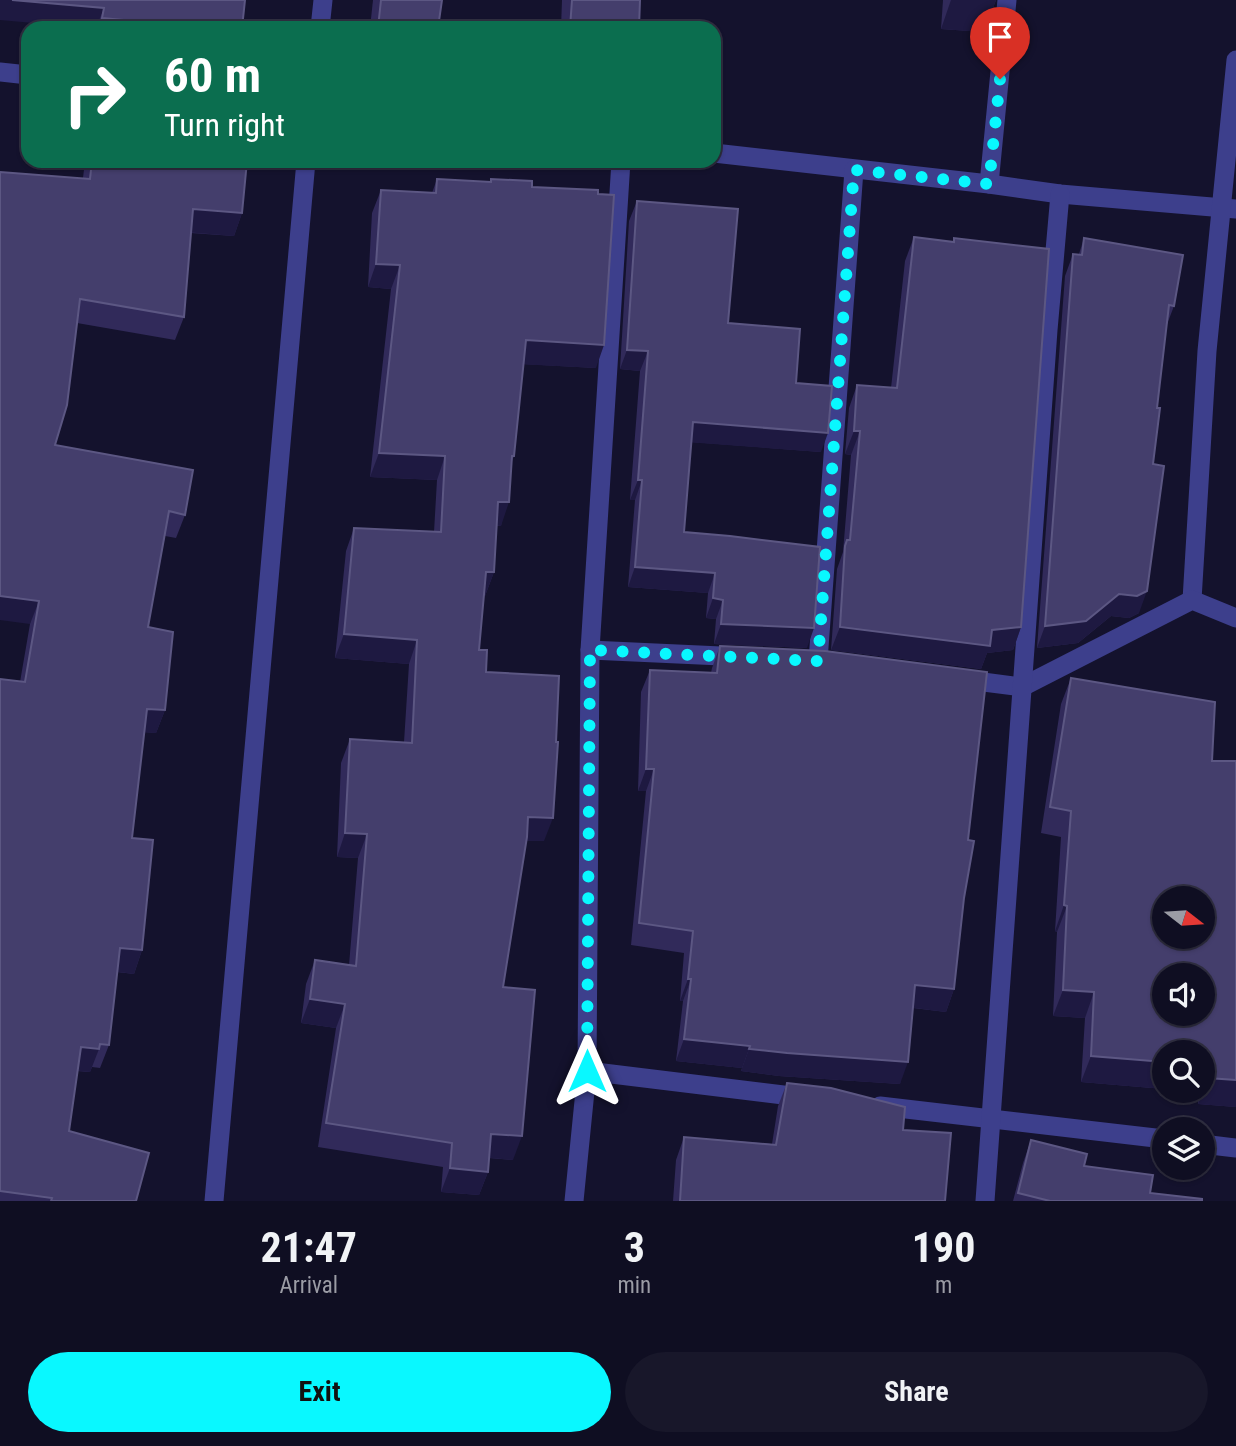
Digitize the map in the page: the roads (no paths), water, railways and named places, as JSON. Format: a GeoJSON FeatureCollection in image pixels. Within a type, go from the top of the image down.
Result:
{"type":"FeatureCollection","features":[{"type":"Feature","properties":{"kind":"street"},"geometry":{"type":"LineString","coordinates":[[321,21],[323,0]]}},
{"type":"Feature","properties":{"kind":"street"},"geometry":{"type":"LineString","coordinates":[[989,184],[1007,0]]}},
{"type":"Feature","properties":{"kind":"street"},"geometry":{"type":"LineString","coordinates":[[1192,600],[1207,351],[1229,208],[1236,60]]}},
{"type":"Feature","properties":{"kind":"street"},"geometry":{"type":"LineString","coordinates":[[0,72],[21,74]]}},
{"type":"Feature","properties":{"kind":"street"},"geometry":{"type":"LineString","coordinates":[[721,154],[1060,194],[1229,208]]}},
{"type":"Feature","properties":{"kind":"street"},"geometry":{"type":"LineString","coordinates":[[214,1201],[305,168]]}},
{"type":"Feature","properties":{"kind":"street"},"geometry":{"type":"LineString","coordinates":[[574,1201],[587,1071],[590,650],[621,168]]}},
{"type":"Feature","properties":{"kind":"street"},"geometry":{"type":"LineString","coordinates":[[818,662],[854,170]]}},
{"type":"Feature","properties":{"kind":"street"},"geometry":{"type":"LineString","coordinates":[[985,1201],[1060,194]]}},
{"type":"Feature","properties":{"kind":"street"},"geometry":{"type":"LineString","coordinates":[[940,677],[1022,687],[1192,600],[1236,618]]}},
{"type":"Feature","properties":{"kind":"street"},"geometry":{"type":"LineString","coordinates":[[590,650],[765,659]]}},
{"type":"Feature","properties":{"kind":"street"},"geometry":{"type":"LineString","coordinates":[[587,1071],[829,1100]]}},
{"type":"Feature","properties":{"kind":"street"},"geometry":{"type":"LineString","coordinates":[[856,1103],[1152,1138]]}},
{"type":"Feature","properties":{"kind":"street"},"geometry":{"type":"LineString","coordinates":[[1215,1146],[1236,1148]]}}]}
